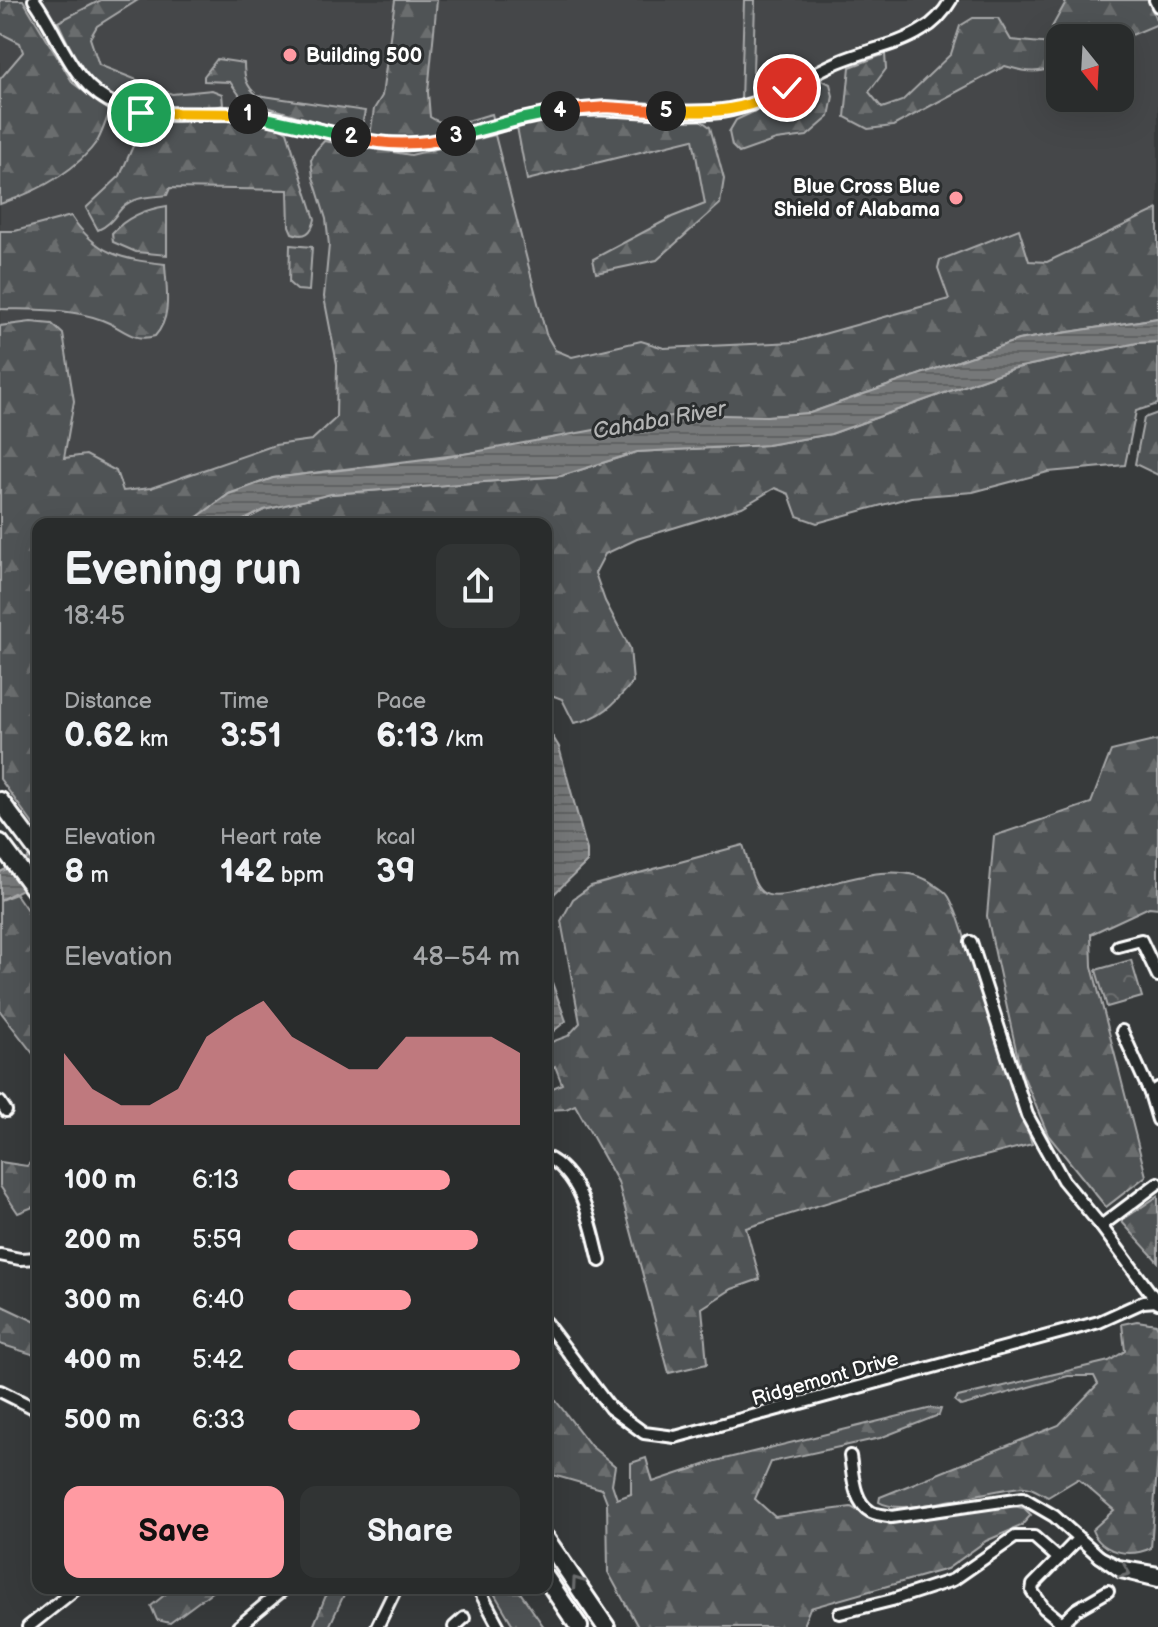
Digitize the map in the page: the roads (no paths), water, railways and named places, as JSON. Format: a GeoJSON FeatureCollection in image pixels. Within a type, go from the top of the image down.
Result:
{"type":"FeatureCollection","features":[{"type":"Feature","properties":{"kind":"highway"},"geometry":{"type":"LineString","coordinates":[[0,801],[32,844]]}},
{"type":"Feature","properties":{"kind":"highway"},"geometry":{"type":"LineString","coordinates":[[0,843],[32,886]]}},
{"type":"Feature","properties":{"kind":"highway"},"geometry":{"type":"LineString","coordinates":[[552,1548],[606,1627]]}},
{"type":"Feature","properties":{"kind":"highway"},"geometry":{"type":"LineString","coordinates":[[552,1587],[579,1627]]}},
{"type":"Feature","properties":{"kind":"street"},"geometry":{"type":"LineString","coordinates":[[34,0],[80,77],[96,93],[120,106],[156,114],[243,114],[278,119],[372,142],[410,144],[442,140],[529,117],[581,108],[703,113],[739,109],[769,98],[839,62],[923,30],[940,16],[951,0]]}},
{"type":"Feature","properties":{"kind":"street"},"geometry":{"type":"LineString","coordinates":[[1155,0],[1158,6]]}},
{"type":"Feature","properties":{"kind":"street"},"geometry":{"type":"LineString","coordinates":[[1118,946],[1141,940],[1158,976]]}},
{"type":"Feature","properties":{"kind":"street"},"geometry":{"type":"LineString","coordinates":[[971,942],[1027,1115],[1063,1180],[1158,1302]]}},
{"type":"Feature","properties":{"kind":"street"},"geometry":{"type":"LineString","coordinates":[[1122,1031],[1154,1091],[1158,1120]]}},
{"type":"Feature","properties":{"kind":"street"},"geometry":{"type":"LineString","coordinates":[[552,1160],[571,1179],[586,1210],[600,1261]]}},
{"type":"Feature","properties":{"kind":"street"},"geometry":{"type":"LineString","coordinates":[[1101,1226],[1158,1183]]}},
{"type":"Feature","properties":{"kind":"street"},"geometry":{"type":"LineString","coordinates":[[0,1255],[32,1258]]}},
{"type":"Feature","properties":{"kind":"street","name":"Ridgemont Drive"},"geometry":{"type":"LineString","coordinates":[[552,1331],[610,1408],[644,1433],[675,1437],[1099,1322],[1143,1302],[1158,1302]]}},
{"type":"Feature","properties":{"kind":"street"},"geometry":{"type":"LineString","coordinates":[[0,1391],[32,1407]]}},
{"type":"Feature","properties":{"kind":"street"},"geometry":{"type":"LineString","coordinates":[[850,1456],[859,1500],[871,1512],[891,1517],[1023,1498],[1054,1516],[1121,1572],[1158,1581]]}},
{"type":"Feature","properties":{"kind":"street"},"geometry":{"type":"LineString","coordinates":[[840,1613],[953,1580],[1015,1537],[1034,1537],[1059,1559]]}},
{"type":"Feature","properties":{"kind":"street"},"geometry":{"type":"LineString","coordinates":[[1078,1539],[1033,1585],[1032,1591],[1059,1624],[1108,1591]]}},
{"type":"Feature","properties":{"kind":"street"},"geometry":{"type":"LineString","coordinates":[[1100,1557],[1118,1566],[1158,1573]]}},
{"type":"Feature","properties":{"kind":"street"},"geometry":{"type":"LineString","coordinates":[[28,1627],[69,1594]]}},
{"type":"Feature","properties":{"kind":"street"},"geometry":{"type":"LineString","coordinates":[[238,1627],[278,1594]]}},
{"type":"Feature","properties":{"kind":"street"},"geometry":{"type":"LineString","coordinates":[[377,1627],[393,1594]]}},
{"type":"Feature","properties":{"kind":"street"},"geometry":{"type":"LineString","coordinates":[[481,1594],[499,1627]]}},
{"type":"Feature","properties":{"kind":"street"},"geometry":{"type":"LineString","coordinates":[[454,1627],[464,1618]]}},
{"type":"Feature","properties":{"kind":"water","name":"Cahaba River"},"geometry":{"type":"Polygon","coordinates":[[[1158,318],[1158,342],[1137,343],[1011,369],[831,434],[767,445],[637,452],[561,476],[331,494],[264,510],[248,518],[196,518],[229,494],[273,478],[442,458],[681,414],[767,416],[810,413],[1018,340],[1158,318]]]}},
{"type":"Feature","properties":{"kind":"water"},"geometry":{"type":"Polygon","coordinates":[[[552,737],[559,747],[587,850],[587,862],[554,894],[552,900],[552,737]]]}},
{"type":"Feature","properties":{"kind":"water"},"geometry":{"type":"Polygon","coordinates":[[[32,854],[32,884],[0,900],[0,872],[32,854]]]}},
{"type":"Feature","properties":{"kind":"water"},"geometry":{"type":"Polygon","coordinates":[[[552,982],[566,1021],[552,1032],[552,982]]]}},
{"type":"Feature","properties":{"kind":"place","name":"Building 500"},"geometry":{"type":"Point","coordinates":[290,55]}},
{"type":"Feature","properties":{"kind":"place","name":"Blue Cross Blue Shield of Alabama"},"geometry":{"type":"Point","coordinates":[956,198]}}]}
